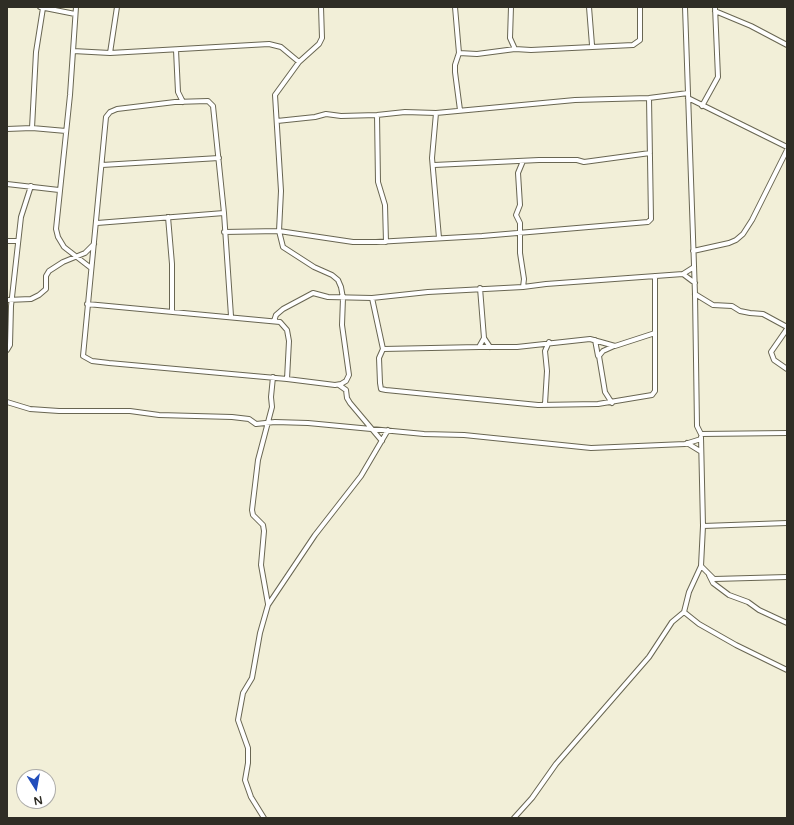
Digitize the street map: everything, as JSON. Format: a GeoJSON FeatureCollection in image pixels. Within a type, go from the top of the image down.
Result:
{"type":"FeatureCollection","features":[{"type":"Feature","properties":{"kind":"street"},"geometry":{"type":"LineString","coordinates":[[76,7],[56,229],[58,237],[64,247],[90,268]]}},
{"type":"Feature","properties":{"kind":"street"},"geometry":{"type":"LineString","coordinates":[[110,53],[117,7]]}},
{"type":"Feature","properties":{"kind":"street"},"geometry":{"type":"LineString","coordinates":[[321,7],[322,38],[319,44],[299,62],[275,95],[281,191],[279,231],[281,243],[287,250],[338,280],[343,298],[342,325],[349,375],[346,381],[347,398],[382,441]]}},
{"type":"Feature","properties":{"kind":"street"},"geometry":{"type":"LineString","coordinates":[[455,7],[459,53],[455,65],[456,92],[460,110]]}},
{"type":"Feature","properties":{"kind":"street"},"geometry":{"type":"LineString","coordinates":[[511,7],[510,38],[515,49]]}},
{"type":"Feature","properties":{"kind":"street"},"geometry":{"type":"LineString","coordinates":[[589,7],[592,45]]}},
{"type":"Feature","properties":{"kind":"street"},"geometry":{"type":"LineString","coordinates":[[459,53],[477,54],[515,49],[531,50],[592,45],[636,44],[640,40],[640,7]]}},
{"type":"Feature","properties":{"kind":"street"},"geometry":{"type":"LineString","coordinates":[[514,818],[532,798],[556,764],[649,657],[672,622],[684,612],[689,592],[701,566],[703,526],[700,451],[701,434],[698,431],[695,416],[695,283],[685,7]]}},
{"type":"Feature","properties":{"kind":"street"},"geometry":{"type":"LineString","coordinates":[[32,128],[36,52],[41,8],[75,14]]}},
{"type":"Feature","properties":{"kind":"street"},"geometry":{"type":"LineString","coordinates":[[702,106],[718,77],[715,9],[787,45]]}},
{"type":"Feature","properties":{"kind":"street"},"geometry":{"type":"LineString","coordinates":[[73,51],[110,53],[269,44],[281,47],[299,62]]}},
{"type":"Feature","properties":{"kind":"street"},"geometry":{"type":"LineString","coordinates":[[176,50],[178,92],[183,102]]}},
{"type":"Feature","properties":{"kind":"street"},"geometry":{"type":"LineString","coordinates":[[276,121],[315,117],[326,114],[341,116],[377,115],[412,111],[436,113],[575,100],[688,96],[702,106],[787,149],[752,220],[743,234],[728,243],[693,251]]}},
{"type":"Feature","properties":{"kind":"street"},"geometry":{"type":"LineString","coordinates":[[224,232],[279,231],[353,242],[386,242],[648,222],[651,219],[649,98]]}},
{"type":"Feature","properties":{"kind":"street"},"geometry":{"type":"LineString","coordinates":[[231,316],[224,232],[224,213],[213,106],[208,101],[183,102],[117,109],[110,112],[106,117],[97,223],[90,268],[82,349],[83,356],[86,359],[109,363],[339,385],[346,390]]}},
{"type":"Feature","properties":{"kind":"street"},"geometry":{"type":"LineString","coordinates":[[436,113],[432,158],[434,165],[435,209],[439,238]]}},
{"type":"Feature","properties":{"kind":"street"},"geometry":{"type":"LineString","coordinates":[[377,115],[378,182],[384,205],[386,242]]}},
{"type":"Feature","properties":{"kind":"street"},"geometry":{"type":"LineString","coordinates":[[7,129],[32,128],[66,131]]}},
{"type":"Feature","properties":{"kind":"street"},"geometry":{"type":"LineString","coordinates":[[434,165],[570,160],[590,162],[650,153]]}},
{"type":"Feature","properties":{"kind":"street"},"geometry":{"type":"LineString","coordinates":[[102,165],[218,158]]}},
{"type":"Feature","properties":{"kind":"street"},"geometry":{"type":"LineString","coordinates":[[523,162],[518,173],[520,205],[516,215],[520,223],[521,232],[520,253],[524,279],[523,287]]}},
{"type":"Feature","properties":{"kind":"street"},"geometry":{"type":"LineString","coordinates":[[7,184],[59,190]]}},
{"type":"Feature","properties":{"kind":"street"},"geometry":{"type":"LineString","coordinates":[[7,350],[10,345],[9,299],[12,292],[21,217],[31,186]]}},
{"type":"Feature","properties":{"kind":"street"},"geometry":{"type":"LineString","coordinates":[[97,223],[224,213]]}},
{"type":"Feature","properties":{"kind":"street"},"geometry":{"type":"LineString","coordinates":[[168,217],[172,264],[172,311]]}},
{"type":"Feature","properties":{"kind":"street"},"geometry":{"type":"LineString","coordinates":[[7,241],[18,241]]}},
{"type":"Feature","properties":{"kind":"street"},"geometry":{"type":"LineString","coordinates":[[9,299],[31,299],[39,295],[46,289],[46,276],[49,271],[64,262],[85,253],[94,244]]}},
{"type":"Feature","properties":{"kind":"street"},"geometry":{"type":"LineString","coordinates":[[274,321],[276,315],[313,293],[328,297],[372,298],[480,288],[523,287],[683,274],[694,267]]}},
{"type":"Feature","properties":{"kind":"street"},"geometry":{"type":"LineString","coordinates":[[683,274],[695,283]]}},
{"type":"Feature","properties":{"kind":"street"},"geometry":{"type":"LineString","coordinates":[[372,298],[383,349],[379,358],[381,389],[431,395],[545,404],[601,404],[652,395],[656,391],[655,276]]}},
{"type":"Feature","properties":{"kind":"street"},"geometry":{"type":"LineString","coordinates":[[480,288],[484,338],[490,347]]}},
{"type":"Feature","properties":{"kind":"street"},"geometry":{"type":"LineString","coordinates":[[695,294],[713,305],[732,306],[740,311],[763,314],[786,331],[771,352],[774,360],[787,369]]}},
{"type":"Feature","properties":{"kind":"street"},"geometry":{"type":"LineString","coordinates":[[87,304],[274,321],[284,325],[288,336],[289,360],[287,379]]}},
{"type":"Feature","properties":{"kind":"street"},"geometry":{"type":"LineString","coordinates":[[599,356],[603,351],[614,346],[655,333]]}},
{"type":"Feature","properties":{"kind":"street"},"geometry":{"type":"LineString","coordinates":[[479,348],[484,338]]}},
{"type":"Feature","properties":{"kind":"street"},"geometry":{"type":"LineString","coordinates":[[383,349],[517,347],[590,338],[614,346]]}},
{"type":"Feature","properties":{"kind":"street"},"geometry":{"type":"LineString","coordinates":[[595,340],[606,395],[612,402]]}},
{"type":"Feature","properties":{"kind":"street"},"geometry":{"type":"LineString","coordinates":[[545,404],[547,371],[545,351],[549,342]]}},
{"type":"Feature","properties":{"kind":"street"},"geometry":{"type":"LineString","coordinates":[[268,605],[261,565],[264,531],[263,525],[253,515],[252,510],[258,460],[272,406],[271,393],[273,378]]}},
{"type":"Feature","properties":{"kind":"street"},"geometry":{"type":"LineString","coordinates":[[339,385],[346,381]]}},
{"type":"Feature","properties":{"kind":"street"},"geometry":{"type":"LineString","coordinates":[[601,404],[606,395]]}},
{"type":"Feature","properties":{"kind":"street"},"geometry":{"type":"LineString","coordinates":[[7,402],[38,409],[130,411],[159,415],[232,417],[249,419],[256,424],[308,423],[424,434],[464,435],[591,448],[687,444],[701,439]]}},
{"type":"Feature","properties":{"kind":"street"},"geometry":{"type":"LineString","coordinates":[[264,818],[251,797],[245,780],[248,763],[248,748],[238,720],[243,693],[252,678],[260,633],[268,605],[315,535],[361,476],[388,430]]}},
{"type":"Feature","properties":{"kind":"street"},"geometry":{"type":"LineString","coordinates":[[701,434],[787,433]]}},
{"type":"Feature","properties":{"kind":"street"},"geometry":{"type":"LineString","coordinates":[[687,444],[700,451]]}},
{"type":"Feature","properties":{"kind":"street"},"geometry":{"type":"LineString","coordinates":[[703,526],[787,523]]}},
{"type":"Feature","properties":{"kind":"street"},"geometry":{"type":"LineString","coordinates":[[701,566],[714,579],[726,580],[787,577]]}},
{"type":"Feature","properties":{"kind":"street"},"geometry":{"type":"LineString","coordinates":[[709,575],[713,583],[729,595],[748,602],[759,610],[787,623]]}},
{"type":"Feature","properties":{"kind":"street"},"geometry":{"type":"LineString","coordinates":[[684,612],[699,624],[736,645],[787,670]]}}]}
